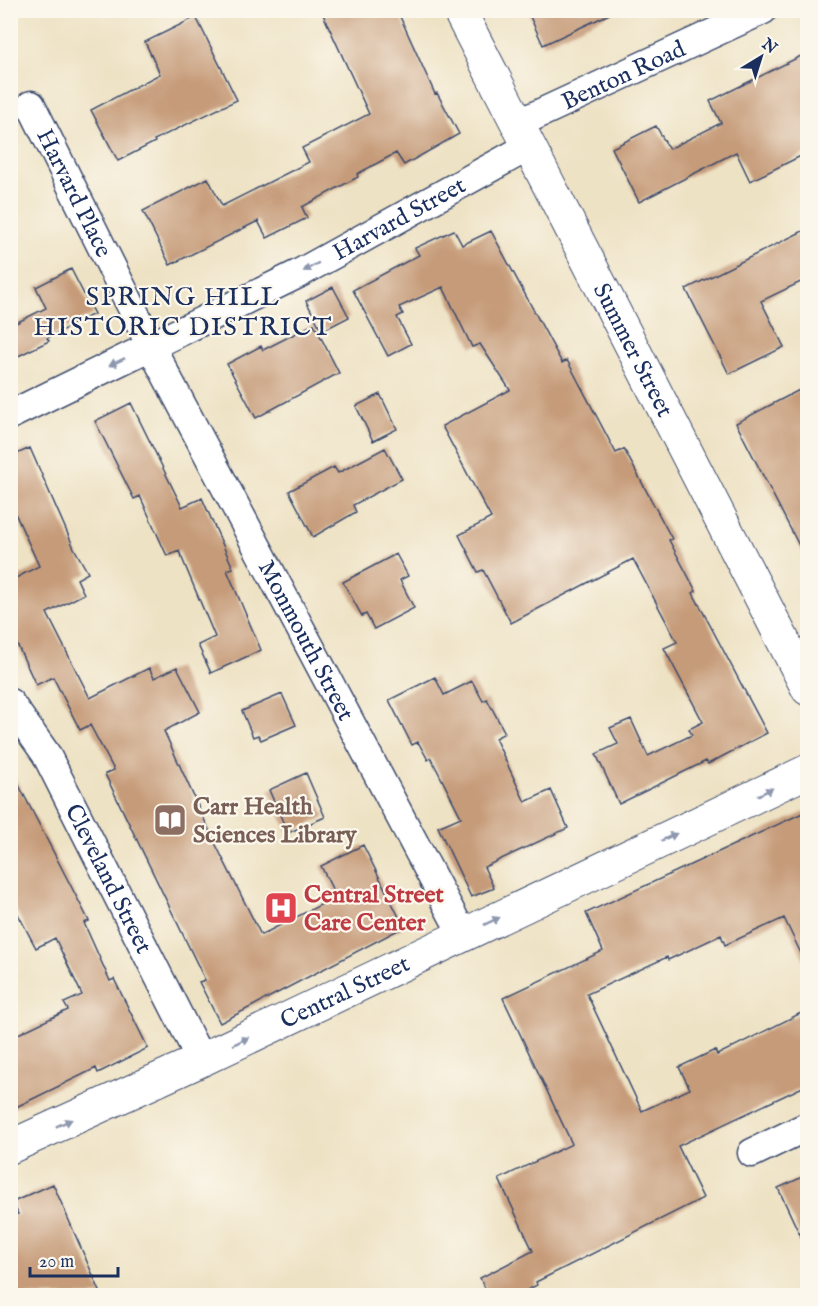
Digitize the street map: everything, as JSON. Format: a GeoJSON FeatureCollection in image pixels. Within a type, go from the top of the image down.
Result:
{"type":"FeatureCollection","features":[{"type":"Feature","properties":{"kind":"street","name":"Summer Street"},"geometry":{"type":"LineString","coordinates":[[459,10],[807,689]]}},
{"type":"Feature","properties":{"kind":"street","name":"Benton Road"},"geometry":{"type":"LineString","coordinates":[[522,136],[762,10]]}},
{"type":"Feature","properties":{"kind":"street","name":"Harvard Place"},"geometry":{"type":"LineString","coordinates":[[31,105],[150,346]]}},
{"type":"Feature","properties":{"kind":"street","name":"Harvard Street"},"geometry":{"type":"LineString","coordinates":[[10,414],[298,274],[522,136]]}},
{"type":"Feature","properties":{"kind":"street","name":"Monmouth Street"},"geometry":{"type":"LineString","coordinates":[[150,346],[463,935]]}},
{"type":"Feature","properties":{"kind":"street","name":"Cleveland Street"},"geometry":{"type":"LineString","coordinates":[[10,703],[46,754],[201,1060]]}},
{"type":"Feature","properties":{"kind":"street","name":"Central Street"},"geometry":{"type":"LineString","coordinates":[[10,1147],[201,1060],[807,771]]}},
{"type":"Feature","properties":{"kind":"street"},"geometry":{"type":"LineString","coordinates":[[752,1153],[807,1126]]}},
{"type":"Feature","properties":{"kind":"building"},"geometry":{"type":"Polygon","coordinates":[[[321,10],[397,10],[435,94],[437,93],[459,134],[404,165],[396,153],[357,174],[358,177],[302,207],[307,218],[267,238],[258,221],[170,265],[143,211],[208,178],[222,206],[309,162],[302,148],[369,114],[321,10]]]}},
{"type":"Feature","properties":{"kind":"building"},"geometry":{"type":"Polygon","coordinates":[[[527,10],[618,10],[543,45],[527,10]]]}},
{"type":"Feature","properties":{"kind":"building"},"geometry":{"type":"Polygon","coordinates":[[[196,17],[237,100],[154,140],[155,142],[118,161],[91,110],[160,74],[145,42],[196,17]]]}},
{"type":"Feature","properties":{"kind":"building"},"geometry":{"type":"Polygon","coordinates":[[[807,53],[807,153],[750,181],[736,152],[639,202],[612,148],[656,126],[669,149],[721,123],[710,101],[807,53]]]}},
{"type":"Feature","properties":{"kind":"building"},"geometry":{"type":"Polygon","coordinates":[[[807,229],[807,279],[761,301],[784,347],[729,374],[686,289],[807,229]]]}},
{"type":"Feature","properties":{"kind":"building"},"geometry":{"type":"Polygon","coordinates":[[[454,230],[462,245],[491,231],[562,363],[567,360],[616,453],[624,449],[672,539],[669,540],[696,591],[693,593],[767,733],[708,764],[706,761],[619,804],[596,754],[618,744],[610,728],[631,719],[648,756],[692,735],[689,729],[703,722],[664,648],[677,642],[633,559],[511,623],[483,570],[478,572],[459,535],[491,518],[442,426],[510,390],[480,344],[472,347],[443,287],[399,307],[403,314],[397,317],[411,344],[388,356],[353,290],[419,255],[415,248],[454,230]]]}},
{"type":"Feature","properties":{"kind":"building"},"geometry":{"type":"Polygon","coordinates":[[[71,269],[94,314],[47,338],[49,341],[10,360],[10,326],[46,308],[36,287],[71,269]]]}},
{"type":"Feature","properties":{"kind":"building"},"geometry":{"type":"Polygon","coordinates":[[[333,287],[349,317],[322,331],[306,301],[333,287]]]}},
{"type":"Feature","properties":{"kind":"building"},"geometry":{"type":"Polygon","coordinates":[[[314,324],[339,373],[256,418],[227,364],[261,346],[263,350],[314,324]]]}},
{"type":"Feature","properties":{"kind":"building"},"geometry":{"type":"Polygon","coordinates":[[[807,386],[807,561],[736,423],[807,386]]]}},
{"type":"Feature","properties":{"kind":"building"},"geometry":{"type":"Polygon","coordinates":[[[380,394],[397,429],[373,441],[356,406],[380,394]]]}},
{"type":"Feature","properties":{"kind":"building"},"geometry":{"type":"Polygon","coordinates":[[[131,403],[182,507],[202,498],[233,568],[227,570],[261,650],[211,673],[198,645],[215,637],[179,551],[167,556],[140,496],[134,499],[95,421],[131,403]]]}},
{"type":"Feature","properties":{"kind":"building"},"geometry":{"type":"Polygon","coordinates":[[[30,448],[74,548],[88,573],[77,579],[84,594],[47,613],[90,698],[149,668],[154,678],[177,667],[200,712],[164,731],[214,841],[261,935],[336,897],[321,866],[363,845],[404,927],[220,1023],[199,982],[205,980],[105,774],[114,770],[90,725],[80,730],[53,677],[36,685],[10,629],[10,581],[39,566],[10,502],[10,457],[30,448]]]}},
{"type":"Feature","properties":{"kind":"building"},"geometry":{"type":"Polygon","coordinates":[[[385,448],[402,479],[353,505],[356,512],[313,537],[289,491],[334,467],[338,473],[385,448]]]}},
{"type":"Feature","properties":{"kind":"building"},"geometry":{"type":"Polygon","coordinates":[[[396,554],[408,576],[400,580],[414,608],[374,629],[366,614],[362,616],[343,582],[396,554]]]}},
{"type":"Feature","properties":{"kind":"building"},"geometry":{"type":"Polygon","coordinates":[[[435,677],[444,695],[472,681],[483,701],[487,699],[505,733],[495,738],[525,802],[551,790],[568,828],[484,867],[494,888],[471,897],[438,827],[461,817],[431,758],[428,760],[418,742],[412,745],[389,700],[435,677]]]}},
{"type":"Feature","properties":{"kind":"building"},"geometry":{"type":"Polygon","coordinates":[[[282,694],[296,725],[261,740],[258,735],[253,737],[242,711],[282,694]]]}},
{"type":"Feature","properties":{"kind":"building"},"geometry":{"type":"Polygon","coordinates":[[[10,768],[89,921],[84,923],[110,981],[114,979],[148,1048],[98,1073],[96,1068],[10,1110],[10,1038],[68,1010],[64,1003],[82,995],[55,938],[36,948],[10,899],[10,768]]]}},
{"type":"Feature","properties":{"kind":"building"},"geometry":{"type":"Polygon","coordinates":[[[306,773],[325,817],[288,833],[269,790],[306,773]]]}},
{"type":"Feature","properties":{"kind":"building"},"geometry":{"type":"Polygon","coordinates":[[[807,811],[807,966],[784,918],[725,945],[721,935],[587,994],[642,1111],[690,1089],[679,1067],[715,1050],[717,1055],[807,1010],[807,1085],[678,1146],[703,1198],[536,1282],[537,1285],[516,1296],[489,1296],[480,1278],[533,1251],[499,1179],[572,1144],[503,998],[603,951],[586,913],[807,811]]]}},
{"type":"Feature","properties":{"kind":"building"},"geometry":{"type":"Polygon","coordinates":[[[807,1175],[807,1250],[778,1188],[807,1175]]]}},
{"type":"Feature","properties":{"kind":"building"},"geometry":{"type":"Polygon","coordinates":[[[53,1184],[102,1296],[21,1296],[10,1272],[10,1217],[18,1214],[13,1202],[53,1184]]]}},
{"type":"Feature","properties":{"kind":"place","name":"Carr Health Sciences Library"},"geometry":{"type":"Point","coordinates":[170,820]}},
{"type":"Feature","properties":{"kind":"place","name":"Central Street Care Center"},"geometry":{"type":"Point","coordinates":[281,908]}},
{"type":"Feature","properties":{"kind":"district","name":"SPRING HILL HISTORIC DISTRICT"},"geometry":{"type":"Point","coordinates":[183,311]}}]}
